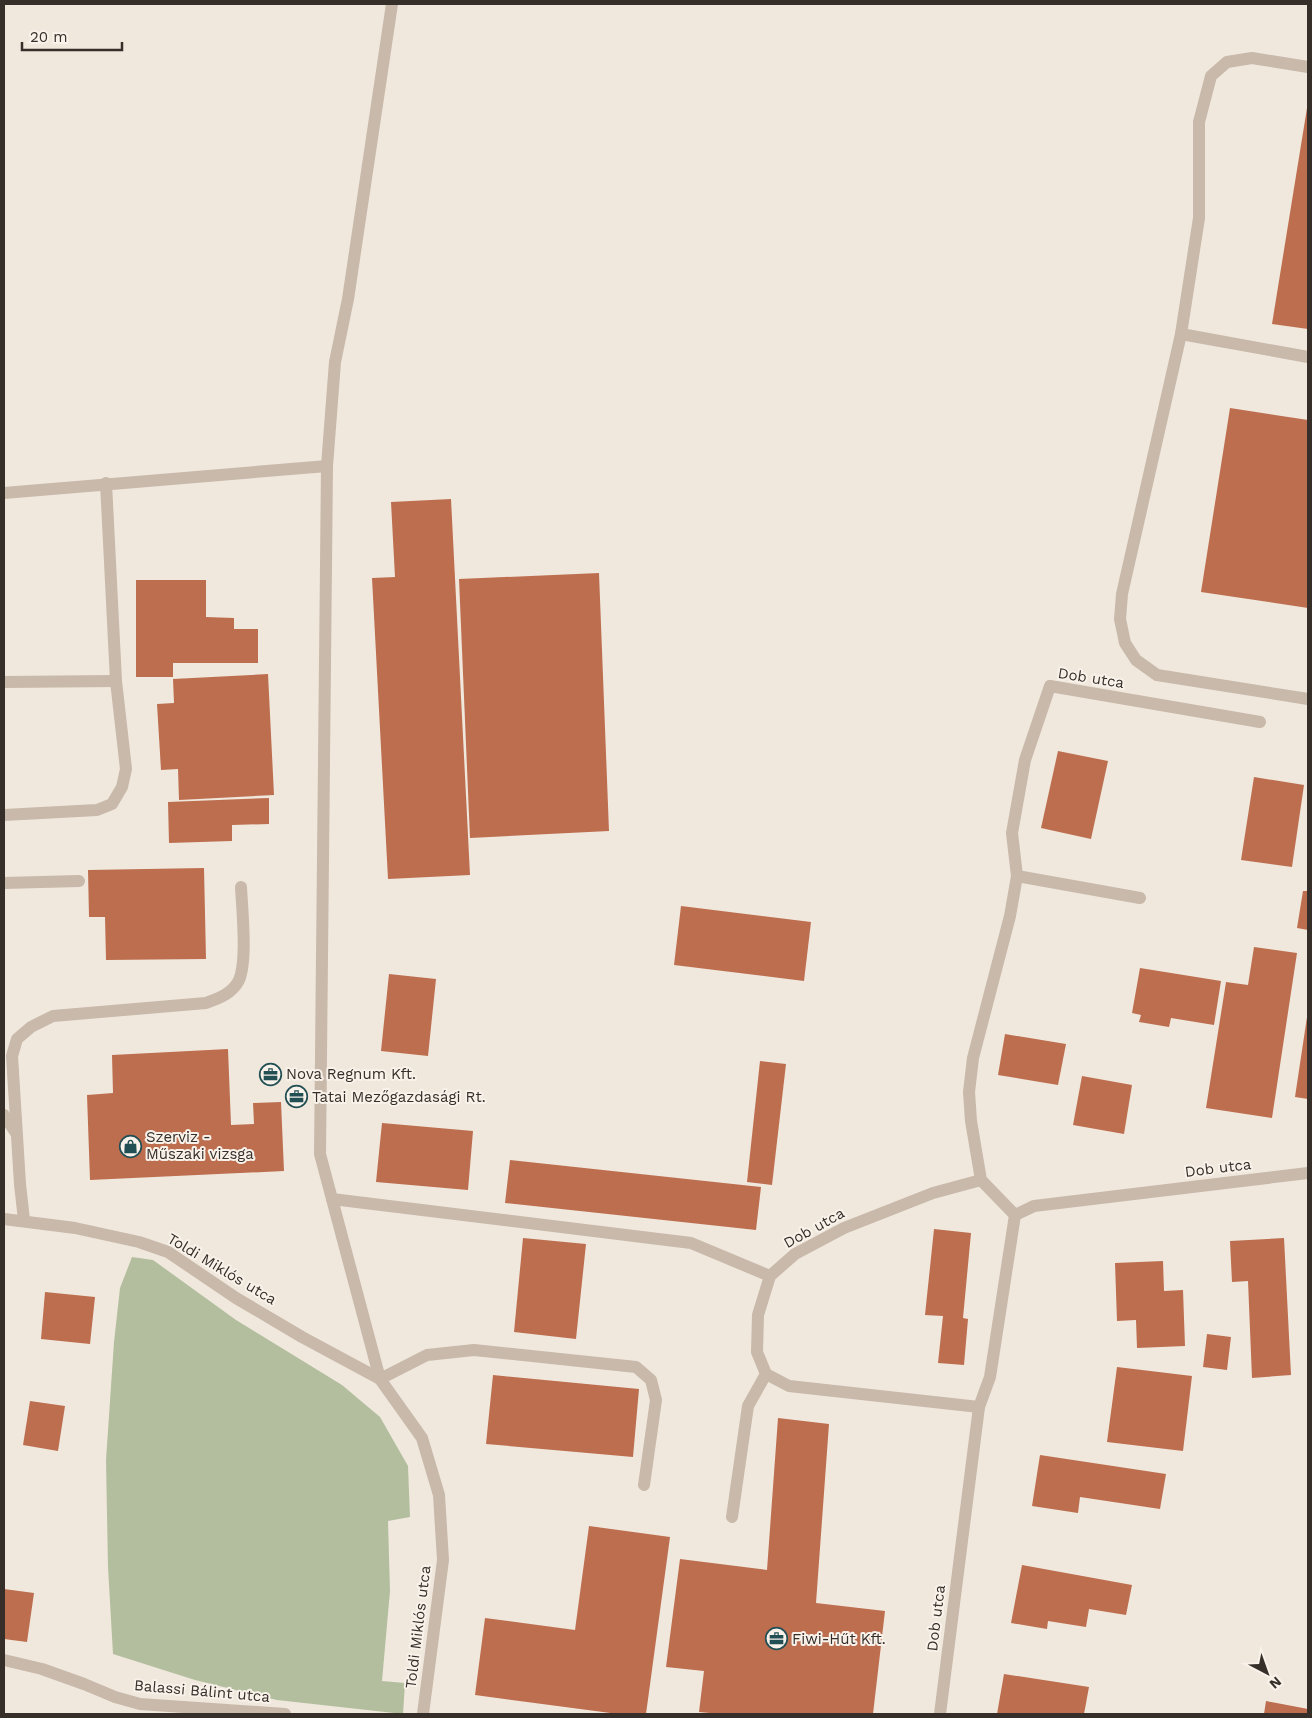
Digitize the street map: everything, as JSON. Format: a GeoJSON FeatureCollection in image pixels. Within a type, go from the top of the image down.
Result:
{"type":"FeatureCollection","features":[{"type":"Feature","properties":{"kind":"street","name":"Toldi Miklós utca"},"geometry":{"type":"LineString","coordinates":[[392,4],[348,299],[335,362],[327,466],[320,1154],[380,1380],[422,1438],[439,1495],[443,1560],[423,1714]]}},
{"type":"Feature","properties":{"kind":"street"},"geometry":{"type":"LineString","coordinates":[[1308,67],[1252,58],[1227,62],[1211,76],[1199,122],[1198,218],[1181,334],[1122,594],[1120,619],[1125,643],[1136,660],[1157,675],[1308,699]]}},
{"type":"Feature","properties":{"kind":"street"},"geometry":{"type":"LineString","coordinates":[[1181,334],[1308,358]]}},
{"type":"Feature","properties":{"kind":"street"},"geometry":{"type":"LineString","coordinates":[[4,493],[327,466]]}},
{"type":"Feature","properties":{"kind":"street"},"geometry":{"type":"LineString","coordinates":[[4,815],[97,810],[112,804],[122,787],[126,769],[116,681],[106,483]]}},
{"type":"Feature","properties":{"kind":"street"},"geometry":{"type":"LineString","coordinates":[[4,682],[116,681]]}},
{"type":"Feature","properties":{"kind":"street","name":"Dob utca"},"geometry":{"type":"LineString","coordinates":[[770,1276],[795,1254],[844,1228],[933,1193],[981,1180],[971,1120],[969,1092],[973,1058],[1010,916],[1017,876],[1012,833],[1025,760],[1050,686],[1260,722]]}},
{"type":"Feature","properties":{"kind":"street"},"geometry":{"type":"LineString","coordinates":[[1017,876],[1140,898]]}},
{"type":"Feature","properties":{"kind":"street"},"geometry":{"type":"LineString","coordinates":[[4,883],[79,881]]}},
{"type":"Feature","properties":{"kind":"street"},"geometry":{"type":"LineString","coordinates":[[24,1220],[12,1056],[17,1039],[31,1027],[53,1016],[206,1003],[226,995],[239,982],[244,963],[241,887]]}},
{"type":"Feature","properties":{"kind":"street"},"geometry":{"type":"LineString","coordinates":[[4,1115],[17,1135]]}},
{"type":"Feature","properties":{"kind":"street","name":"Dob utca"},"geometry":{"type":"LineString","coordinates":[[940,1714],[979,1406],[990,1377],[1015,1215],[1034,1206],[1308,1173]]}},
{"type":"Feature","properties":{"kind":"street"},"geometry":{"type":"LineString","coordinates":[[981,1180],[1015,1215]]}},
{"type":"Feature","properties":{"kind":"street"},"geometry":{"type":"LineString","coordinates":[[332,1199],[691,1244],[770,1276],[758,1315],[757,1352],[766,1374],[790,1386],[979,1406]]}},
{"type":"Feature","properties":{"kind":"street","name":"Toldi Miklós utca"},"geometry":{"type":"LineString","coordinates":[[4,1219],[24,1220],[75,1228],[139,1242],[168,1252],[236,1298],[302,1338],[380,1380]]}},
{"type":"Feature","properties":{"kind":"street"},"geometry":{"type":"LineString","coordinates":[[380,1380],[427,1355],[474,1350],[636,1367],[651,1380],[656,1400],[644,1485]]}},
{"type":"Feature","properties":{"kind":"street"},"geometry":{"type":"LineString","coordinates":[[732,1517],[748,1406],[766,1374]]}},
{"type":"Feature","properties":{"kind":"street","name":"Balassi Bálint utca"},"geometry":{"type":"LineString","coordinates":[[4,1660],[42,1669],[115,1697],[140,1704],[285,1714]]}},
{"type":"Feature","properties":{"kind":"green space"},"geometry":{"type":"Polygon","coordinates":[[[132,1257],[153,1260],[236,1320],[342,1385],[380,1417],[408,1466],[410,1517],[388,1521],[390,1591],[382,1681],[405,1683],[403,1714],[277,1700],[195,1680],[113,1654],[108,1567],[106,1460],[114,1342],[120,1288],[132,1257]]]}},
{"type":"Feature","properties":{"kind":"building"},"geometry":{"type":"Polygon","coordinates":[[[1308,108],[1308,329],[1272,324],[1308,108]]]}},
{"type":"Feature","properties":{"kind":"building"},"geometry":{"type":"Polygon","coordinates":[[[1230,408],[1308,420],[1308,608],[1201,592],[1230,408]]]}},
{"type":"Feature","properties":{"kind":"building"},"geometry":{"type":"Polygon","coordinates":[[[451,499],[470,875],[388,879],[372,578],[395,577],[391,502],[451,499]]]}},
{"type":"Feature","properties":{"kind":"building"},"geometry":{"type":"Polygon","coordinates":[[[599,573],[609,831],[470,838],[459,579],[599,573]]]}},
{"type":"Feature","properties":{"kind":"building"},"geometry":{"type":"Polygon","coordinates":[[[136,580],[206,580],[206,617],[234,618],[234,629],[258,629],[258,663],[173,663],[173,677],[136,677],[136,580]]]}},
{"type":"Feature","properties":{"kind":"building"},"geometry":{"type":"Polygon","coordinates":[[[268,674],[274,795],[179,800],[178,769],[161,770],[157,704],[174,703],[173,679],[268,674]]]}},
{"type":"Feature","properties":{"kind":"building"},"geometry":{"type":"Polygon","coordinates":[[[1058,751],[1108,761],[1091,839],[1041,828],[1058,751]]]}},
{"type":"Feature","properties":{"kind":"building"},"geometry":{"type":"Polygon","coordinates":[[[1254,777],[1304,785],[1292,867],[1241,860],[1254,777]]]}},
{"type":"Feature","properties":{"kind":"building"},"geometry":{"type":"Polygon","coordinates":[[[269,798],[269,824],[232,825],[232,841],[169,843],[168,802],[269,798]]]}},
{"type":"Feature","properties":{"kind":"building"},"geometry":{"type":"Polygon","coordinates":[[[204,868],[206,959],[106,960],[105,917],[89,917],[88,870],[204,868]]]}},
{"type":"Feature","properties":{"kind":"building"},"geometry":{"type":"Polygon","coordinates":[[[1303,891],[1308,891],[1308,930],[1297,928],[1303,891]]]}},
{"type":"Feature","properties":{"kind":"building"},"geometry":{"type":"Polygon","coordinates":[[[681,906],[811,922],[804,981],[674,965],[681,906]]]}},
{"type":"Feature","properties":{"kind":"building"},"geometry":{"type":"Polygon","coordinates":[[[1254,947],[1297,953],[1272,1118],[1206,1108],[1226,982],[1248,985],[1254,947]]]}},
{"type":"Feature","properties":{"kind":"building"},"geometry":{"type":"Polygon","coordinates":[[[1140,968],[1221,981],[1214,1025],[1171,1018],[1169,1027],[1139,1022],[1141,1015],[1132,1013],[1140,968]]]}},
{"type":"Feature","properties":{"kind":"building"},"geometry":{"type":"Polygon","coordinates":[[[389,974],[436,979],[428,1056],[381,1051],[389,974]]]}},
{"type":"Feature","properties":{"kind":"building"},"geometry":{"type":"Polygon","coordinates":[[[1308,1017],[1308,1099],[1295,1097],[1308,1017]]]}},
{"type":"Feature","properties":{"kind":"building"},"geometry":{"type":"Polygon","coordinates":[[[1005,1034],[1066,1044],[1058,1085],[998,1075],[1005,1034]]]}},
{"type":"Feature","properties":{"kind":"building"},"geometry":{"type":"Polygon","coordinates":[[[228,1049],[231,1125],[254,1124],[253,1103],[281,1102],[284,1171],[90,1180],[87,1095],[113,1093],[112,1055],[228,1049]]]}},
{"type":"Feature","properties":{"kind":"building"},"geometry":{"type":"Polygon","coordinates":[[[760,1061],[786,1064],[772,1185],[747,1182],[760,1061]]]}},
{"type":"Feature","properties":{"kind":"building"},"geometry":{"type":"Polygon","coordinates":[[[1082,1076],[1132,1085],[1124,1134],[1073,1125],[1082,1076]]]}},
{"type":"Feature","properties":{"kind":"building"},"geometry":{"type":"Polygon","coordinates":[[[382,1123],[473,1131],[468,1190],[376,1182],[382,1123]]]}},
{"type":"Feature","properties":{"kind":"building"},"geometry":{"type":"Polygon","coordinates":[[[510,1160],[761,1187],[756,1230],[505,1203],[510,1160]]]}},
{"type":"Feature","properties":{"kind":"building"},"geometry":{"type":"Polygon","coordinates":[[[934,1229],[971,1233],[963,1318],[968,1319],[964,1365],[938,1363],[943,1316],[925,1315],[934,1229]]]}},
{"type":"Feature","properties":{"kind":"building"},"geometry":{"type":"Polygon","coordinates":[[[523,1238],[586,1244],[576,1339],[514,1332],[523,1238]]]}},
{"type":"Feature","properties":{"kind":"building"},"geometry":{"type":"Polygon","coordinates":[[[1284,1238],[1291,1375],[1252,1378],[1248,1281],[1232,1282],[1230,1241],[1284,1238]]]}},
{"type":"Feature","properties":{"kind":"building"},"geometry":{"type":"Polygon","coordinates":[[[1163,1261],[1164,1291],[1183,1290],[1185,1346],[1137,1348],[1136,1320],[1117,1321],[1115,1263],[1163,1261]]]}},
{"type":"Feature","properties":{"kind":"building"},"geometry":{"type":"Polygon","coordinates":[[[45,1292],[95,1297],[90,1344],[41,1339],[45,1292]]]}},
{"type":"Feature","properties":{"kind":"building"},"geometry":{"type":"Polygon","coordinates":[[[1207,1334],[1231,1337],[1227,1370],[1203,1367],[1207,1334]]]}},
{"type":"Feature","properties":{"kind":"building"},"geometry":{"type":"Polygon","coordinates":[[[1117,1367],[1192,1376],[1183,1451],[1107,1442],[1117,1367]]]}},
{"type":"Feature","properties":{"kind":"building"},"geometry":{"type":"Polygon","coordinates":[[[493,1375],[639,1389],[633,1457],[486,1444],[493,1375]]]}},
{"type":"Feature","properties":{"kind":"building"},"geometry":{"type":"Polygon","coordinates":[[[30,1401],[65,1406],[58,1451],[23,1445],[30,1401]]]}},
{"type":"Feature","properties":{"kind":"building","name":"Fiwi-Hűt Kft."},"geometry":{"type":"Polygon","coordinates":[[[778,1418],[829,1424],[816,1603],[885,1611],[873,1714],[721,1714],[699,1712],[704,1671],[666,1667],[680,1559],[767,1570],[778,1418]]]}},
{"type":"Feature","properties":{"kind":"building"},"geometry":{"type":"Polygon","coordinates":[[[1040,1455],[1166,1474],[1160,1509],[1080,1497],[1078,1513],[1032,1506],[1040,1455]]]}},
{"type":"Feature","properties":{"kind":"building"},"geometry":{"type":"Polygon","coordinates":[[[589,1526],[670,1537],[646,1714],[618,1714],[475,1695],[485,1618],[575,1630],[589,1526]]]}},
{"type":"Feature","properties":{"kind":"building"},"geometry":{"type":"Polygon","coordinates":[[[1022,1565],[1132,1585],[1126,1615],[1089,1609],[1086,1627],[1048,1621],[1047,1629],[1011,1623],[1022,1565]]]}},
{"type":"Feature","properties":{"kind":"building"},"geometry":{"type":"Polygon","coordinates":[[[4,1589],[34,1593],[27,1642],[4,1639],[4,1589]]]}},
{"type":"Feature","properties":{"kind":"building"},"geometry":{"type":"Polygon","coordinates":[[[1004,1674],[1089,1687],[1084,1714],[997,1714],[1004,1674]]]}},
{"type":"Feature","properties":{"kind":"building"},"geometry":{"type":"Polygon","coordinates":[[[1266,1701],[1308,1709],[1308,1714],[1264,1714],[1266,1701]]]}},
{"type":"Feature","properties":{"kind":"place","name":"Nova Regnum Kft."},"geometry":{"type":"Point","coordinates":[270,1074]}},
{"type":"Feature","properties":{"kind":"place","name":"Tatai Mezőgazdasági Rt."},"geometry":{"type":"Point","coordinates":[296,1097]}},
{"type":"Feature","properties":{"kind":"place","name":"Szerviz - Műszaki vizsga"},"geometry":{"type":"Point","coordinates":[130,1146]}},
{"type":"Feature","properties":{"kind":"place","name":"Fiwi-Hűt Kft."},"geometry":{"type":"Point","coordinates":[776,1639]}}]}
